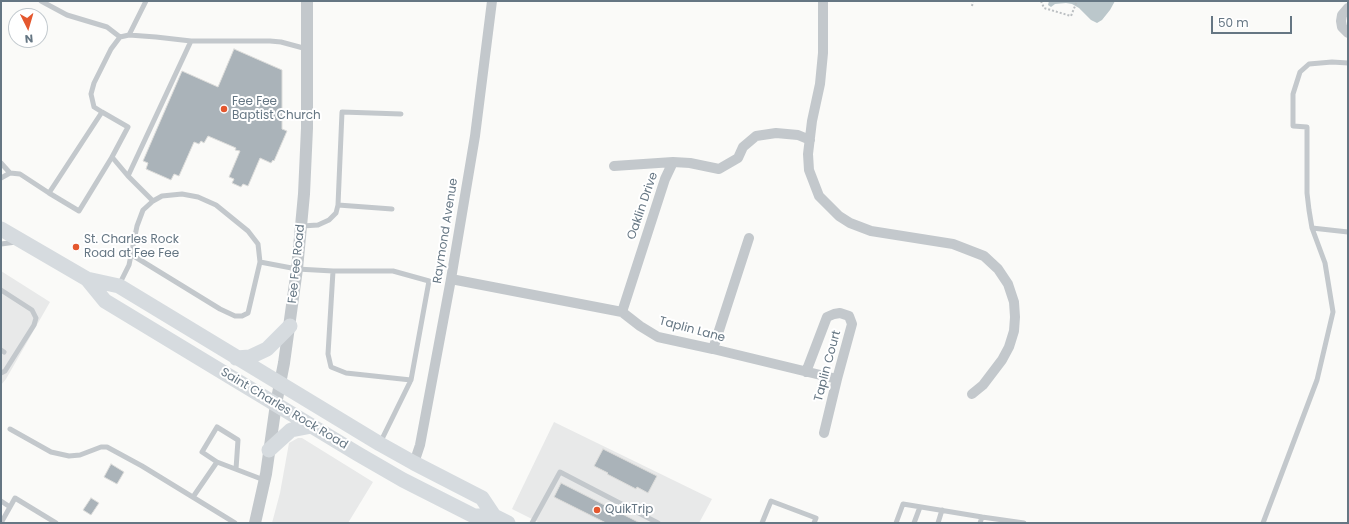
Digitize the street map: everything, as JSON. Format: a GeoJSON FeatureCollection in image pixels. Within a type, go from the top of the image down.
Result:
{"type":"FeatureCollection","features":[{"type":"Feature","properties":{"kind":"main road","name":"Saint Charles Rock Road"},"geometry":{"type":"LineString","coordinates":[[1,229],[87,279],[119,286],[380,444],[482,498],[501,520]]}},
{"type":"Feature","properties":{"kind":"main road","name":"Saint Charles Rock Road"},"geometry":{"type":"LineString","coordinates":[[87,279],[105,301],[312,426],[472,520],[501,520]]}},
{"type":"Feature","properties":{"kind":"main road"},"geometry":{"type":"LineString","coordinates":[[236,358],[250,357],[263,351],[290,326]]}},
{"type":"Feature","properties":{"kind":"main road"},"geometry":{"type":"LineString","coordinates":[[269,450],[291,430],[312,426]]}},
{"type":"Feature","properties":{"kind":"street","name":"Fee Fee Road"},"geometry":{"type":"LineString","coordinates":[[255,523],[265,481],[276,404],[290,326],[297,269],[307,128],[307,1]]}},
{"type":"Feature","properties":{"kind":"street","name":"Raymond Avenue"},"geometry":{"type":"LineString","coordinates":[[414,463],[420,445],[451,279],[475,136],[492,1]]}},
{"type":"Feature","properties":{"kind":"street"},"geometry":{"type":"LineString","coordinates":[[823,1],[823,53],[820,84],[812,121],[808,154],[809,170],[819,196],[839,216],[850,223],[871,231],[953,244],[984,256],[998,269],[1008,284],[1014,302],[1014,331],[1009,347],[1002,360],[983,385],[972,394]]}},
{"type":"Feature","properties":{"kind":"street"},"geometry":{"type":"LineString","coordinates":[[1348,8],[1342,15],[1340,21],[1348,33]]}},
{"type":"Feature","properties":{"kind":"street","name":"Oaklin Drive"},"geometry":{"type":"LineString","coordinates":[[622,312],[665,179],[673,162],[690,163],[719,169],[738,158],[743,147],[756,136],[776,133],[798,135],[810,140]]}},
{"type":"Feature","properties":{"kind":"street"},"geometry":{"type":"LineString","coordinates":[[614,166],[673,162]]}},
{"type":"Feature","properties":{"kind":"street"},"geometry":{"type":"LineString","coordinates":[[713,349],[749,238]]}},
{"type":"Feature","properties":{"kind":"street","name":"Taplin Lane"},"geometry":{"type":"LineString","coordinates":[[451,279],[622,312],[640,326],[658,337],[836,379]]}},
{"type":"Feature","properties":{"kind":"street","name":"Taplin Court"},"geometry":{"type":"LineString","coordinates":[[806,372],[827,317],[840,313],[849,316],[852,324],[836,379],[824,433]]}},
{"type":"Feature","properties":{"kind":"lane"},"geometry":{"type":"LineString","coordinates":[[41,1],[66,15],[107,27],[120,37]]}},
{"type":"Feature","properties":{"kind":"lane"},"geometry":{"type":"LineString","coordinates":[[128,35],[146,1]]}},
{"type":"Feature","properties":{"kind":"lane"},"geometry":{"type":"LineString","coordinates":[[1,178],[10,173],[20,174],[79,211],[112,157],[128,127],[94,107],[91,94],[94,83],[111,49],[120,37],[128,35],[191,41],[270,41],[281,42],[307,49]]}},
{"type":"Feature","properties":{"kind":"lane"},"geometry":{"type":"LineString","coordinates":[[128,176],[191,41]]}},
{"type":"Feature","properties":{"kind":"lane"},"geometry":{"type":"LineString","coordinates":[[1263,523],[1317,380],[1333,312],[1324,263],[1312,228],[1307,193],[1307,127],[1293,126],[1293,94],[1300,72],[1309,64],[1332,62],[1348,63]]}},
{"type":"Feature","properties":{"kind":"lane"},"geometry":{"type":"LineString","coordinates":[[49,193],[102,112]]}},
{"type":"Feature","properties":{"kind":"lane"},"geometry":{"type":"LineString","coordinates":[[301,227],[318,225],[329,220],[336,213],[338,205],[342,112],[401,114]]}},
{"type":"Feature","properties":{"kind":"lane"},"geometry":{"type":"LineString","coordinates":[[112,157],[128,176],[153,201]]}},
{"type":"Feature","properties":{"kind":"lane"},"geometry":{"type":"LineString","coordinates":[[1,163],[10,173]]}},
{"type":"Feature","properties":{"kind":"lane"},"geometry":{"type":"LineString","coordinates":[[119,286],[127,272],[132,255],[137,226],[143,210],[153,201],[162,196],[182,194],[198,197],[216,205],[248,231],[258,244],[260,262],[248,313],[242,316],[236,316],[220,309],[132,255]]}},
{"type":"Feature","properties":{"kind":"lane"},"geometry":{"type":"LineString","coordinates":[[338,205],[392,208]]}},
{"type":"Feature","properties":{"kind":"lane"},"geometry":{"type":"LineString","coordinates":[[1312,228],[1348,232]]}},
{"type":"Feature","properties":{"kind":"lane"},"geometry":{"type":"LineString","coordinates":[[1,244],[21,241]]}},
{"type":"Feature","properties":{"kind":"lane"},"geometry":{"type":"LineString","coordinates":[[260,262],[297,269],[333,271],[393,271],[429,281],[411,380],[380,444]]}},
{"type":"Feature","properties":{"kind":"lane"},"geometry":{"type":"LineString","coordinates":[[333,271],[328,354],[331,367],[346,373],[411,380]]}},
{"type":"Feature","properties":{"kind":"lane"},"geometry":{"type":"LineString","coordinates":[[1,290],[32,310],[36,318],[34,325],[5,371],[1,373]]}},
{"type":"Feature","properties":{"kind":"lane"},"geometry":{"type":"LineString","coordinates":[[236,469],[238,440],[217,428],[202,452],[217,462],[265,481]]}},
{"type":"Feature","properties":{"kind":"lane"},"geometry":{"type":"LineString","coordinates":[[10,430],[51,452],[69,456],[80,455],[101,447],[107,447],[142,466],[236,523]]}},
{"type":"Feature","properties":{"kind":"lane"},"geometry":{"type":"LineString","coordinates":[[193,497],[217,462]]}},
{"type":"Feature","properties":{"kind":"lane"},"geometry":{"type":"LineString","coordinates":[[532,523],[560,472],[658,523]]}},
{"type":"Feature","properties":{"kind":"lane"},"geometry":{"type":"LineString","coordinates":[[2,523],[15,498],[56,523]]}},
{"type":"Feature","properties":{"kind":"lane"},"geometry":{"type":"LineString","coordinates":[[1,501],[10,507]]}},
{"type":"Feature","properties":{"kind":"lane"},"geometry":{"type":"LineString","coordinates":[[762,523],[771,501],[816,518],[814,523]]}},
{"type":"Feature","properties":{"kind":"lane"},"geometry":{"type":"LineString","coordinates":[[896,523],[903,504],[1003,521],[1024,523]]}},
{"type":"Feature","properties":{"kind":"lane"},"geometry":{"type":"LineString","coordinates":[[914,523],[920,507]]}},
{"type":"Feature","properties":{"kind":"lane"},"geometry":{"type":"LineString","coordinates":[[938,523],[942,510]]}},
{"type":"Feature","properties":{"kind":"lane"},"geometry":{"type":"LineString","coordinates":[[980,523],[982,517]]}},
{"type":"Feature","properties":{"kind":"path"},"geometry":{"type":"LineString","coordinates":[[972,6],[973,1]]}},
{"type":"Feature","properties":{"kind":"path"},"geometry":{"type":"LineString","coordinates":[[1041,1],[1044,8],[1071,16],[1077,1]]}},
{"type":"Feature","properties":{"kind":"shaded area"},"geometry":{"type":"Polygon","coordinates":[[[1049,1],[1115,1],[1102,20],[1097,23],[1091,20],[1079,8],[1072,4],[1055,4],[1051,7],[1048,5],[1049,1]]]}},
{"type":"Feature","properties":{"kind":"shaded area"},"geometry":{"type":"Polygon","coordinates":[[[1,271],[50,302],[6,379],[1,385],[1,271]]]}},
{"type":"Feature","properties":{"kind":"shaded area","name":"QuikTrip"},"geometry":{"type":"Polygon","coordinates":[[[554,422],[712,499],[699,523],[540,523],[512,509],[554,422]]]}},
{"type":"Feature","properties":{"kind":"shaded area"},"geometry":{"type":"Polygon","coordinates":[[[298,438],[302,438],[373,482],[348,523],[272,523],[280,493],[289,443],[298,438]]]}},
{"type":"Feature","properties":{"kind":"building","name":"Fee Fee Baptist Church"},"geometry":{"type":"Polygon","coordinates":[[[234,49],[282,70],[282,129],[287,131],[274,161],[273,160],[271,163],[260,158],[248,186],[243,184],[241,187],[232,183],[234,179],[229,177],[240,151],[235,150],[236,148],[208,136],[204,143],[201,141],[199,144],[194,142],[179,176],[174,174],[171,180],[146,169],[148,163],[143,161],[182,71],[218,87],[234,49]]]}},
{"type":"Feature","properties":{"kind":"building"},"geometry":{"type":"Polygon","coordinates":[[[603,449],[657,476],[648,493],[637,487],[636,489],[594,466],[603,449]]]}},
{"type":"Feature","properties":{"kind":"building"},"geometry":{"type":"Polygon","coordinates":[[[111,464],[124,472],[117,484],[104,477],[111,464]]]}},
{"type":"Feature","properties":{"kind":"building","name":"QuikTrip"},"geometry":{"type":"Polygon","coordinates":[[[561,483],[640,523],[606,523],[554,497],[561,483]]]}},
{"type":"Feature","properties":{"kind":"building"},"geometry":{"type":"Polygon","coordinates":[[[91,498],[99,503],[91,515],[83,510],[91,498]]]}},
{"type":"Feature","properties":{"kind":"place","name":"Fee Fee Baptist Church"},"geometry":{"type":"Point","coordinates":[224,109]}},
{"type":"Feature","properties":{"kind":"place","name":"St. Charles Rock Road at Fee Fee"},"geometry":{"type":"Point","coordinates":[76,247]}},
{"type":"Feature","properties":{"kind":"place","name":"QuikTrip"},"geometry":{"type":"Point","coordinates":[597,510]}}]}
